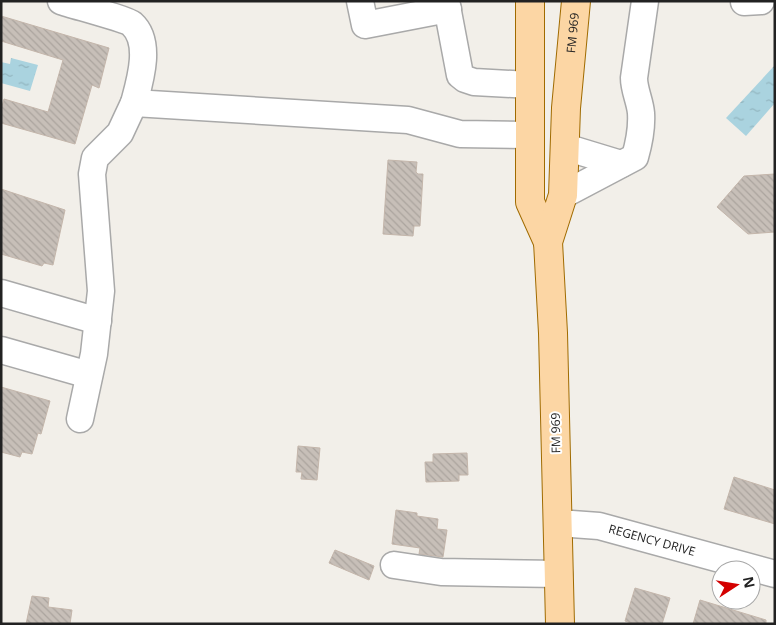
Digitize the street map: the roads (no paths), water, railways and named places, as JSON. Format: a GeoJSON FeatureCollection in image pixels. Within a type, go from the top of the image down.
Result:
{"type":"FeatureCollection","features":[{"type":"Feature","properties":{"kind":"main road","name":"FM 969"},"geometry":{"type":"LineString","coordinates":[[530,1],[530,202],[548,242]]}},
{"type":"Feature","properties":{"kind":"main road","name":"FM 969"},"geometry":{"type":"LineString","coordinates":[[560,624],[553,333],[548,242],[563,195],[566,108],[576,1]]}},
{"type":"Feature","properties":{"kind":"main road"},"geometry":{"type":"LineString","coordinates":[[530,85],[542,92],[547,102],[548,134],[554,142],[565,147]]}},
{"type":"Feature","properties":{"kind":"street"},"geometry":{"type":"LineString","coordinates":[[61,1],[131,23],[139,35],[143,66],[134,103],[120,133],[95,158],[92,174],[101,291],[94,354],[80,418]]}},
{"type":"Feature","properties":{"kind":"street"},"geometry":{"type":"LineString","coordinates":[[360,1],[364,25],[447,5],[460,75],[474,82],[530,85]]}},
{"type":"Feature","properties":{"kind":"street"},"geometry":{"type":"LineString","coordinates":[[563,195],[635,157],[640,139],[641,112],[634,78],[645,1]]}},
{"type":"Feature","properties":{"kind":"street"},"geometry":{"type":"LineString","coordinates":[[744,2],[761,1]]}},
{"type":"Feature","properties":{"kind":"street"},"geometry":{"type":"LineString","coordinates":[[134,103],[408,120],[460,134],[530,135]]}},
{"type":"Feature","properties":{"kind":"street"},"geometry":{"type":"LineString","coordinates":[[565,147],[622,164]]}},
{"type":"Feature","properties":{"kind":"street"},"geometry":{"type":"LineString","coordinates":[[1,293],[98,320]]}},
{"type":"Feature","properties":{"kind":"street"},"geometry":{"type":"LineString","coordinates":[[1,350],[90,375]]}},
{"type":"Feature","properties":{"kind":"street","name":"REGENCY DRIVE"},"geometry":{"type":"LineString","coordinates":[[558,523],[599,526],[775,574]]}},
{"type":"Feature","properties":{"kind":"street"},"geometry":{"type":"LineString","coordinates":[[394,565],[441,572],[559,574]]}},
{"type":"Feature","properties":{"kind":"water"},"geometry":{"type":"Polygon","coordinates":[[[11,58],[38,65],[30,91],[1,83],[1,62],[10,64],[11,58]]]}},
{"type":"Feature","properties":{"kind":"water"},"geometry":{"type":"Polygon","coordinates":[[[775,65],[775,103],[746,136],[726,118],[775,65]]]}}]}
